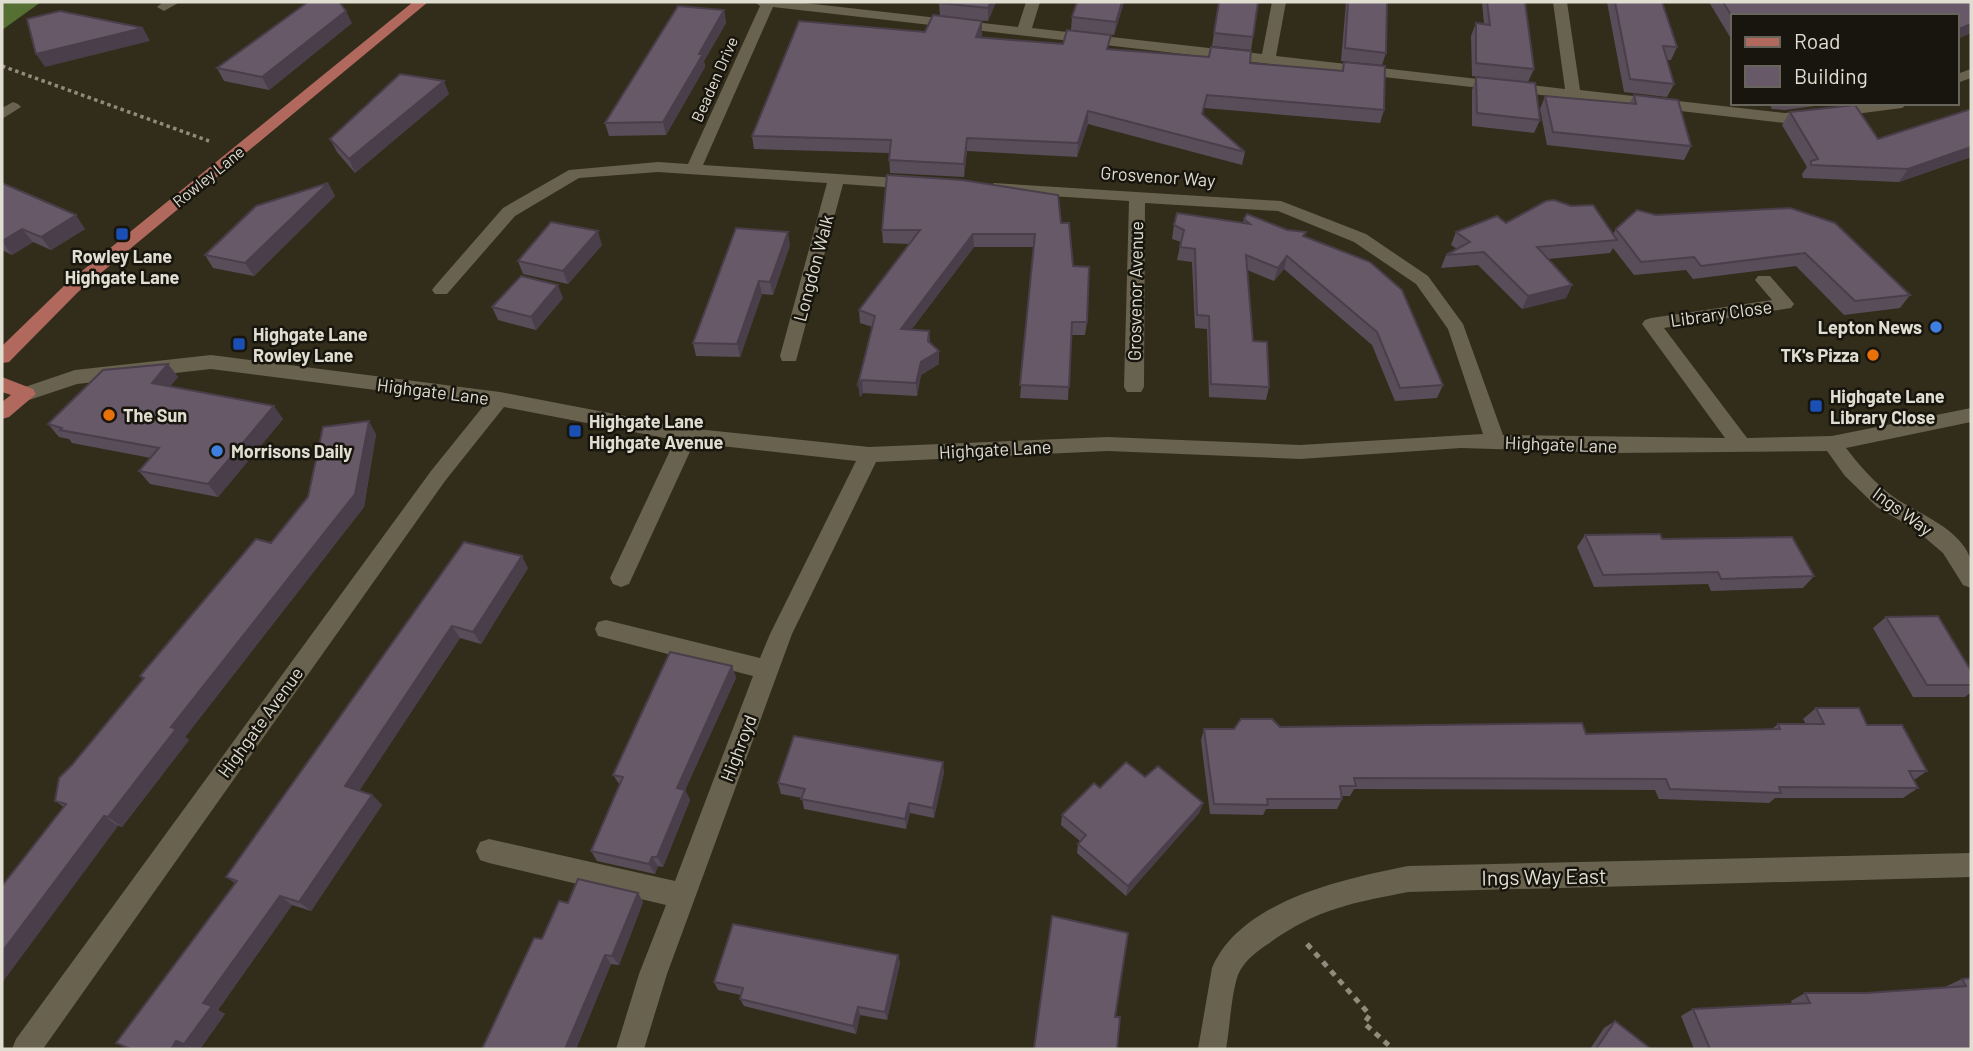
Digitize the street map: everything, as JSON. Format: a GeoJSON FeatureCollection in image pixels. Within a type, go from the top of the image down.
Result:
{"type":"FeatureCollection","features":[{"type":"Feature","properties":{"kind":"main road","name":"Rowley Lane"},"geometry":{"type":"LineString","coordinates":[[3,351],[72,288],[421,2]]}},
{"type":"Feature","properties":{"kind":"main road"},"geometry":{"type":"LineString","coordinates":[[2,384],[26,394]]}},
{"type":"Feature","properties":{"kind":"main road"},"geometry":{"type":"LineString","coordinates":[[2,412],[26,394]]}},
{"type":"Feature","properties":{"kind":"street"},"geometry":{"type":"LineString","coordinates":[[762,2],[1785,118],[1886,105]]}},
{"type":"Feature","properties":{"kind":"street","name":"Beaden Drive"},"geometry":{"type":"LineString","coordinates":[[693,170],[768,2]]}},
{"type":"Feature","properties":{"kind":"street"},"geometry":{"type":"LineString","coordinates":[[1024,30],[1033,2]]}},
{"type":"Feature","properties":{"kind":"street"},"geometry":{"type":"LineString","coordinates":[[1268,58],[1279,2]]}},
{"type":"Feature","properties":{"kind":"street"},"geometry":{"type":"LineString","coordinates":[[1560,2],[1573,92]]}},
{"type":"Feature","properties":{"kind":"street"},"geometry":{"type":"LineString","coordinates":[[441,290],[509,212],[575,173],[658,167],[928,185]]}},
{"type":"Feature","properties":{"kind":"street","name":"Longdon Walk"},"geometry":{"type":"LineString","coordinates":[[789,356],[836,180]]}},
{"type":"Feature","properties":{"kind":"street","name":"Grosvenor Way"},"geometry":{"type":"LineString","coordinates":[[970,187],[1137,195],[1281,206],[1360,238],[1422,280],[1457,328],[1495,442]]}},
{"type":"Feature","properties":{"kind":"street","name":"Grosvenor Avenue"},"geometry":{"type":"LineString","coordinates":[[1134,387],[1137,195]]}},
{"type":"Feature","properties":{"kind":"street","name":"Library Close"},"geometry":{"type":"LineString","coordinates":[[1741,445],[1651,324],[1785,304],[1764,280]]}},
{"type":"Feature","properties":{"kind":"street","name":"Highgate Lane"},"geometry":{"type":"LineString","coordinates":[[26,394],[75,377],[211,362],[500,399],[687,435],[869,455],[1108,444],[1300,452],[1461,441],[1616,446],[1832,443],[1971,415]]}},
{"type":"Feature","properties":{"kind":"street","name":"Highgate Avenue"},"geometry":{"type":"LineString","coordinates":[[26,1049],[438,476],[500,399]]}},
{"type":"Feature","properties":{"kind":"street"},"geometry":{"type":"LineString","coordinates":[[621,578],[680,456],[687,435]]}},
{"type":"Feature","properties":{"kind":"street","name":"Ings Way"},"geometry":{"type":"LineString","coordinates":[[1832,443],[1852,471],[1884,501],[1923,524],[1951,547],[1971,579]]}},
{"type":"Feature","properties":{"kind":"street","name":"Highroyd"},"geometry":{"type":"LineString","coordinates":[[630,1049],[653,974],[780,635],[869,455]]}},
{"type":"Feature","properties":{"kind":"street"},"geometry":{"type":"LineString","coordinates":[[606,629],[767,670]]}},
{"type":"Feature","properties":{"kind":"street"},"geometry":{"type":"LineString","coordinates":[[489,851],[682,896]]}},
{"type":"Feature","properties":{"kind":"street","name":"Ings Way East"},"geometry":{"type":"LineString","coordinates":[[1212,1049],[1226,968],[1245,944],[1283,917],[1323,899],[1408,879],[1971,865]]}},
{"type":"Feature","properties":{"kind":"path"},"geometry":{"type":"LineString","coordinates":[[2,66],[239,151]]}},
{"type":"Feature","properties":{"kind":"path"},"geometry":{"type":"LineString","coordinates":[[1283,917],[1370,1015],[1364,1023],[1393,1049]]}},
{"type":"Feature","properties":{"kind":"green space"},"geometry":{"type":"Polygon","coordinates":[[[2,2],[41,2],[2,30],[2,2]]]}},
{"type":"Feature","properties":{"kind":"building"},"geometry":{"type":"Polygon","coordinates":[[[308,2],[339,2],[346,11],[262,77],[217,68],[308,2]]]}},
{"type":"Feature","properties":{"kind":"building"},"geometry":{"type":"Polygon","coordinates":[[[940,2],[991,2],[988,8],[940,2]]]}},
{"type":"Feature","properties":{"kind":"building"},"geometry":{"type":"Polygon","coordinates":[[[1077,2],[1122,2],[1116,22],[1072,17],[1077,2]]]}},
{"type":"Feature","properties":{"kind":"building"},"geometry":{"type":"Polygon","coordinates":[[[1219,2],[1258,2],[1253,37],[1214,33],[1219,2]]]}},
{"type":"Feature","properties":{"kind":"building"},"geometry":{"type":"Polygon","coordinates":[[[1348,2],[1387,2],[1386,53],[1345,48],[1348,2]]]}},
{"type":"Feature","properties":{"kind":"building"},"geometry":{"type":"Polygon","coordinates":[[[1487,2],[1525,2],[1534,69],[1476,63],[1476,23],[1490,25],[1487,2]]]}},
{"type":"Feature","properties":{"kind":"building"},"geometry":{"type":"Polygon","coordinates":[[[1615,2],[1662,2],[1677,47],[1663,46],[1674,84],[1630,79],[1615,2]]]}},
{"type":"Feature","properties":{"kind":"building"},"geometry":{"type":"Polygon","coordinates":[[[1723,2],[1971,2],[1971,24],[1959,29],[1959,14],[1731,15],[1723,2]]]}},
{"type":"Feature","properties":{"kind":"building"},"geometry":{"type":"Polygon","coordinates":[[[678,6],[724,10],[699,54],[703,54],[663,122],[605,123],[678,6]]]}},
{"type":"Feature","properties":{"kind":"building"},"geometry":{"type":"Polygon","coordinates":[[[60,11],[143,28],[36,54],[27,19],[60,11]]]}},
{"type":"Feature","properties":{"kind":"building"},"geometry":{"type":"Polygon","coordinates":[[[933,15],[982,21],[976,37],[1063,44],[1067,30],[1111,35],[1107,49],[1209,57],[1211,47],[1251,51],[1250,63],[1343,71],[1344,62],[1385,66],[1384,110],[1207,95],[1202,114],[1245,152],[1088,111],[1078,143],[967,138],[964,164],[889,160],[891,140],[752,136],[799,21],[925,32],[933,15]]]}},
{"type":"Feature","properties":{"kind":"building"},"geometry":{"type":"Polygon","coordinates":[[[400,74],[444,81],[349,159],[330,139],[400,74]]]}},
{"type":"Feature","properties":{"kind":"building"},"geometry":{"type":"Polygon","coordinates":[[[1476,77],[1535,83],[1540,120],[1477,113],[1476,77]]]}},
{"type":"Feature","properties":{"kind":"building"},"geometry":{"type":"Polygon","coordinates":[[[1634,95],[1678,100],[1691,146],[1553,132],[1545,96],[1636,104],[1634,95]]]}},
{"type":"Feature","properties":{"kind":"building"},"geometry":{"type":"Polygon","coordinates":[[[1855,105],[1878,139],[1971,109],[1971,147],[1908,169],[1811,165],[1811,161],[1818,159],[1790,112],[1855,105]]]}},
{"type":"Feature","properties":{"kind":"building"},"geometry":{"type":"Polygon","coordinates":[[[887,175],[962,180],[1058,195],[1061,223],[1069,223],[1073,266],[1089,267],[1087,322],[1072,322],[1069,387],[1020,385],[1035,234],[973,234],[901,329],[929,331],[928,341],[939,351],[921,362],[916,383],[862,380],[858,384],[875,316],[859,310],[920,230],[882,230],[887,175]]]}},
{"type":"Feature","properties":{"kind":"building"},"geometry":{"type":"Polygon","coordinates":[[[2,183],[76,215],[41,237],[22,229],[2,241],[2,183]]]}},
{"type":"Feature","properties":{"kind":"building"},"geometry":{"type":"Polygon","coordinates":[[[328,183],[245,263],[205,255],[256,206],[328,183]]]}},
{"type":"Feature","properties":{"kind":"building"},"geometry":{"type":"Polygon","coordinates":[[[1554,200],[1571,206],[1593,205],[1617,240],[1537,247],[1572,285],[1528,296],[1484,252],[1446,255],[1470,242],[1456,232],[1497,216],[1506,223],[1546,201],[1554,200]]]}},
{"type":"Feature","properties":{"kind":"building"},"geometry":{"type":"Polygon","coordinates":[[[1790,208],[1835,223],[1910,295],[1855,301],[1805,253],[1701,266],[1694,257],[1641,262],[1616,229],[1637,210],[1656,215],[1790,208]]]}},
{"type":"Feature","properties":{"kind":"building"},"geometry":{"type":"Polygon","coordinates":[[[1177,213],[1250,224],[1244,219],[1247,214],[1287,230],[1306,232],[1303,236],[1370,262],[1402,290],[1443,385],[1400,388],[1377,332],[1287,256],[1278,268],[1246,255],[1253,341],[1267,342],[1269,387],[1211,384],[1209,316],[1197,315],[1195,249],[1180,247],[1184,230],[1174,225],[1177,213]]]}},
{"type":"Feature","properties":{"kind":"building"},"geometry":{"type":"Polygon","coordinates":[[[551,222],[598,231],[563,271],[518,261],[551,222]]]}},
{"type":"Feature","properties":{"kind":"building"},"geometry":{"type":"Polygon","coordinates":[[[736,228],[788,232],[770,282],[759,281],[737,344],[693,343],[736,228]]]}},
{"type":"Feature","properties":{"kind":"building"},"geometry":{"type":"Polygon","coordinates":[[[521,276],[558,285],[531,317],[492,307],[521,276]]]}},
{"type":"Feature","properties":{"kind":"building"},"geometry":{"type":"Polygon","coordinates":[[[168,364],[152,383],[274,406],[208,484],[139,471],[159,448],[60,430],[62,428],[48,424],[103,370],[168,364]]]}},
{"type":"Feature","properties":{"kind":"building"},"geometry":{"type":"Polygon","coordinates":[[[369,421],[355,494],[171,727],[176,729],[108,817],[104,816],[2,952],[2,886],[66,804],[55,801],[59,778],[144,678],[140,676],[256,539],[271,543],[308,497],[323,427],[369,421]]]}},
{"type":"Feature","properties":{"kind":"building"},"geometry":{"type":"Polygon","coordinates":[[[1660,534],[1662,539],[1792,537],[1814,576],[1721,579],[1718,572],[1603,575],[1585,535],[1660,534]]]}},
{"type":"Feature","properties":{"kind":"building"},"geometry":{"type":"Polygon","coordinates":[[[464,542],[522,556],[473,632],[452,626],[345,786],[372,795],[299,902],[280,896],[203,1003],[212,1006],[184,1044],[176,1041],[171,1049],[131,1049],[116,1043],[237,881],[226,877],[464,542]]]}},
{"type":"Feature","properties":{"kind":"building"},"geometry":{"type":"Polygon","coordinates":[[[1938,616],[1971,671],[1971,685],[1927,685],[1886,617],[1938,616]]]}},
{"type":"Feature","properties":{"kind":"building"},"geometry":{"type":"Polygon","coordinates":[[[670,652],[732,666],[677,788],[685,790],[657,857],[652,857],[649,864],[591,851],[623,777],[613,775],[670,652]]]}},
{"type":"Feature","properties":{"kind":"building"},"geometry":{"type":"Polygon","coordinates":[[[1816,708],[1859,708],[1867,725],[1902,725],[1927,771],[1909,771],[1918,788],[1779,787],[1781,793],[1670,789],[1666,779],[1354,778],[1356,786],[1340,786],[1342,799],[1267,799],[1268,805],[1214,804],[1204,729],[1234,729],[1241,719],[1272,719],[1280,727],[1582,723],[1586,734],[1780,729],[1778,724],[1824,724],[1816,708]]]}},
{"type":"Feature","properties":{"kind":"building"},"geometry":{"type":"Polygon","coordinates":[[[794,736],[943,762],[933,808],[909,803],[905,819],[801,799],[805,789],[778,783],[794,736]]]}},
{"type":"Feature","properties":{"kind":"building"},"geometry":{"type":"Polygon","coordinates":[[[1126,762],[1145,777],[1158,766],[1203,803],[1128,886],[1078,844],[1086,835],[1062,815],[1094,783],[1100,788],[1126,762]]]}},
{"type":"Feature","properties":{"kind":"building"},"geometry":{"type":"Polygon","coordinates":[[[578,879],[638,893],[612,956],[605,955],[565,1049],[482,1049],[534,938],[542,939],[559,901],[568,903],[578,879]]]}},
{"type":"Feature","properties":{"kind":"building"},"geometry":{"type":"Polygon","coordinates":[[[1052,916],[1128,933],[1115,1017],[1120,1017],[1117,1049],[1034,1049],[1052,916]]]}},
{"type":"Feature","properties":{"kind":"building"},"geometry":{"type":"Polygon","coordinates":[[[733,924],[898,955],[885,1012],[858,1007],[853,1026],[740,999],[743,988],[714,982],[733,924]]]}},
{"type":"Feature","properties":{"kind":"building"},"geometry":{"type":"Polygon","coordinates":[[[1971,978],[1971,1049],[1710,1049],[1693,1009],[1810,1003],[1805,993],[1866,993],[1966,986],[1962,979],[1971,978]]]}},
{"type":"Feature","properties":{"kind":"building"},"geometry":{"type":"Polygon","coordinates":[[[1615,1021],[1651,1049],[1596,1049],[1615,1021]]]}},
{"type":"Feature","properties":{"kind":"place","name":"Rowley Lane Highgate Lane"},"geometry":{"type":"Point","coordinates":[122,234]}},
{"type":"Feature","properties":{"kind":"place","name":"Lepton News"},"geometry":{"type":"Point","coordinates":[1936,327]}},
{"type":"Feature","properties":{"kind":"place","name":"Highgate Lane Rowley Lane"},"geometry":{"type":"Point","coordinates":[239,344]}},
{"type":"Feature","properties":{"kind":"place","name":"TK's Pizza"},"geometry":{"type":"Point","coordinates":[1873,355]}},
{"type":"Feature","properties":{"kind":"place","name":"Highgate Lane Library Close"},"geometry":{"type":"Point","coordinates":[1816,406]}},
{"type":"Feature","properties":{"kind":"place","name":"The Sun"},"geometry":{"type":"Point","coordinates":[109,415]}},
{"type":"Feature","properties":{"kind":"place","name":"Highgate Lane Highgate Avenue"},"geometry":{"type":"Point","coordinates":[575,431]}},
{"type":"Feature","properties":{"kind":"place","name":"Morrisons Daily"},"geometry":{"type":"Point","coordinates":[217,451]}}]}
